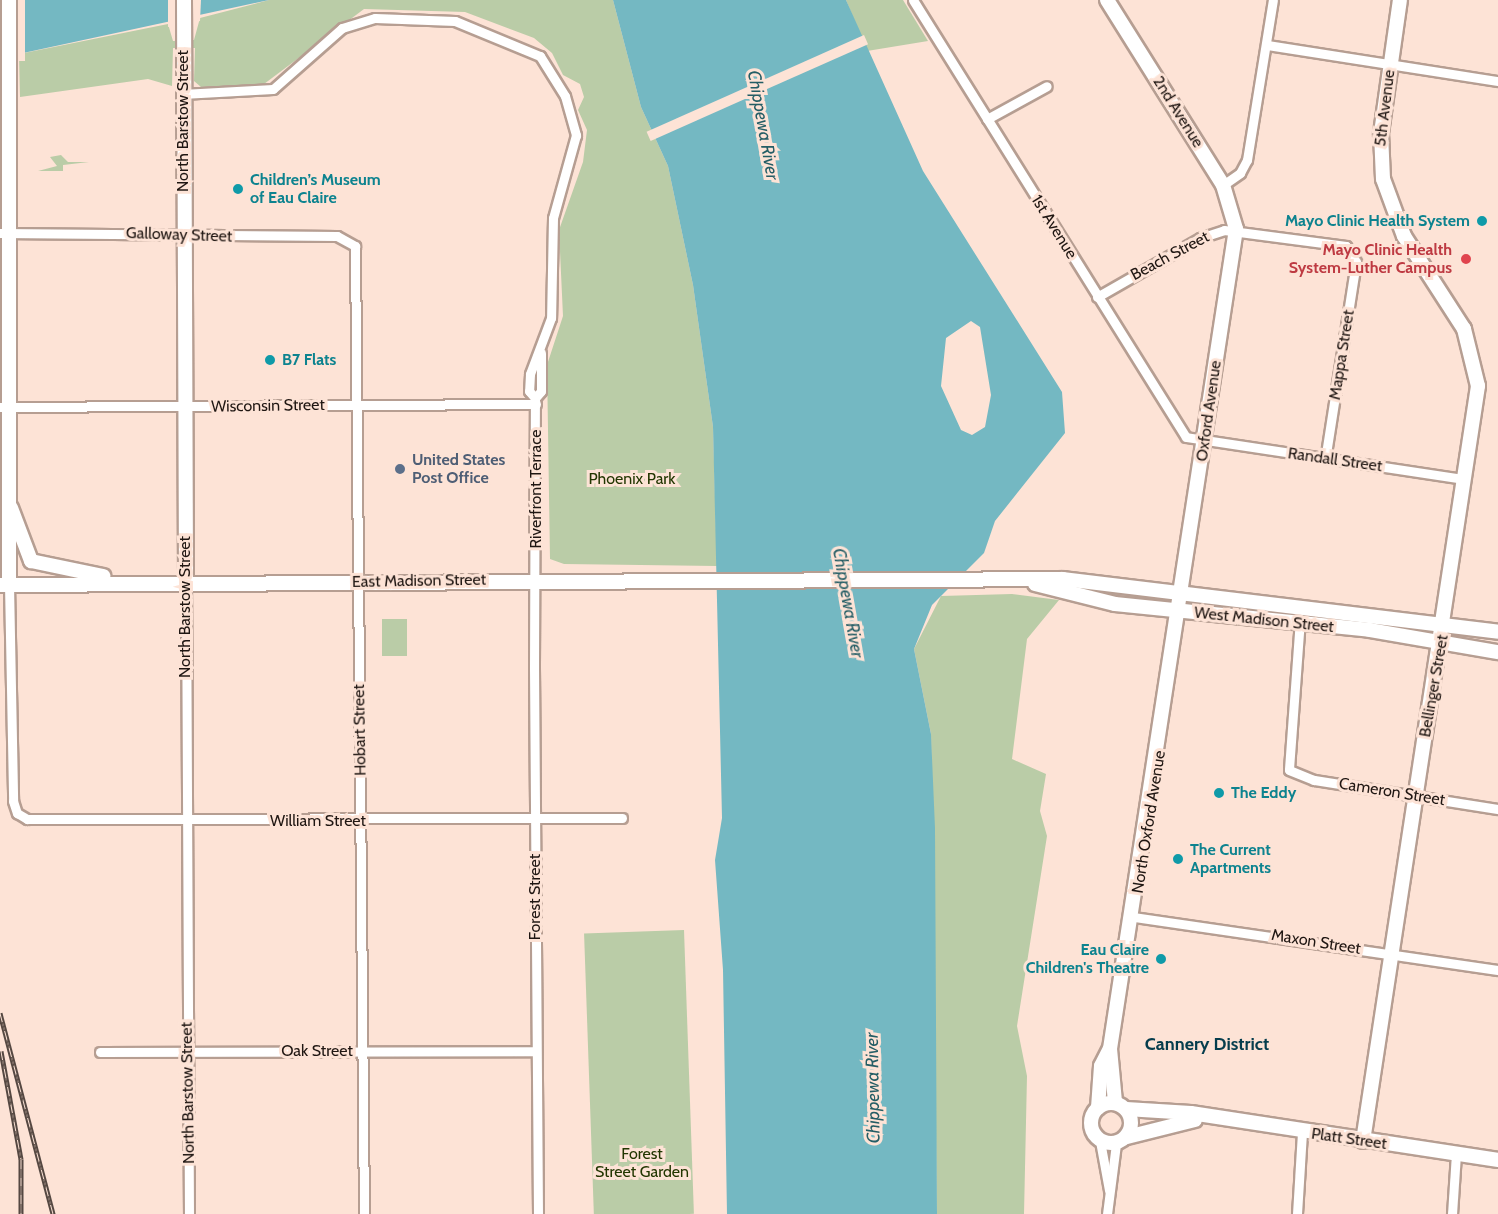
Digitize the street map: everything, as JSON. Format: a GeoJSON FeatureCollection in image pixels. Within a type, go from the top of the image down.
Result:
{"type":"FeatureCollection","features":[{"type":"Feature","properties":{"kind":"main road","name":"North Barstow Street"},"geometry":{"type":"LineString","coordinates":[[184,0],[183,408],[186,581]]}},
{"type":"Feature","properties":{"kind":"main road","name":"2nd Avenue"},"geometry":{"type":"LineString","coordinates":[[1107,0],[1223,185],[1236,229]]}},
{"type":"Feature","properties":{"kind":"main road","name":"5th Avenue"},"geometry":{"type":"LineString","coordinates":[[1400,0],[1379,156],[1386,196],[1410,247]]}},
{"type":"Feature","properties":{"kind":"main road"},"geometry":{"type":"LineString","coordinates":[[4,585],[9,507],[5,407],[4,233],[9,7]]}},
{"type":"Feature","properties":{"kind":"main road","name":"Oxford Avenue"},"geometry":{"type":"LineString","coordinates":[[1180,594],[1236,229]]}},
{"type":"Feature","properties":{"kind":"main road","name":"Bellinger Street"},"geometry":{"type":"LineString","coordinates":[[1363,1141],[1415,796],[1443,643],[1478,386],[1474,359],[1456,314],[1410,247]]}},
{"type":"Feature","properties":{"kind":"main road"},"geometry":{"type":"LineString","coordinates":[[9,507],[16,512],[22,549],[31,561],[120,581]]}},
{"type":"Feature","properties":{"kind":"main road","name":"East Madison Street"},"geometry":{"type":"LineString","coordinates":[[4,585],[120,581],[689,578],[838,581]]}},
{"type":"Feature","properties":{"kind":"main road","name":"West Madison Street"},"geometry":{"type":"LineString","coordinates":[[838,581],[1030,582],[1063,579],[1180,594],[1304,604],[1498,632]]}},
{"type":"Feature","properties":{"kind":"main road","name":"West Madison Street"},"geometry":{"type":"LineString","coordinates":[[1030,582],[1090,599],[1178,611],[1299,623],[1498,652]]}},
{"type":"Feature","properties":{"kind":"main road","name":"North Oxford Avenue"},"geometry":{"type":"LineString","coordinates":[[1100,1141],[1092,1129],[1098,1108],[1101,1066],[1110,1049],[1134,917],[1180,594]]}},
{"type":"Feature","properties":{"kind":"main road","name":"North Oxford Avenue"},"geometry":{"type":"LineString","coordinates":[[1110,1049],[1120,1106],[1122,1141]]}},
{"type":"Feature","properties":{"kind":"main road"},"geometry":{"type":"LineString","coordinates":[[1098,1108],[1120,1106]]}},
{"type":"Feature","properties":{"kind":"main road","name":"Platt Street"},"geometry":{"type":"LineString","coordinates":[[1120,1106],[1498,1160]]}},
{"type":"Feature","properties":{"kind":"main road","name":"Platt Street"},"geometry":{"type":"LineString","coordinates":[[1122,1141],[1199,1118]]}},
{"type":"Feature","properties":{"kind":"main road"},"geometry":{"type":"LineString","coordinates":[[1100,1141],[1122,1141]]}},
{"type":"Feature","properties":{"kind":"street","name":"1st Avenue"},"geometry":{"type":"LineString","coordinates":[[913,0],[1180,432],[1205,442]]}},
{"type":"Feature","properties":{"kind":"street"},"geometry":{"type":"LineString","coordinates":[[1223,185],[1240,173],[1247,160],[1274,0]]}},
{"type":"Feature","properties":{"kind":"street","name":"Riverfront Terrace"},"geometry":{"type":"LineString","coordinates":[[182,94],[273,89],[342,28],[375,18],[456,21],[530,48],[553,72],[576,135],[553,218],[551,318],[541,353],[530,374],[529,391],[536,401],[537,580]]}},
{"type":"Feature","properties":{"kind":"street"},"geometry":{"type":"LineString","coordinates":[[1267,45],[1498,81]]}},
{"type":"Feature","properties":{"kind":"street"},"geometry":{"type":"LineString","coordinates":[[987,119],[1047,86]]}},
{"type":"Feature","properties":{"kind":"street","name":"Beach Street"},"geometry":{"type":"LineString","coordinates":[[1097,297],[1200,238],[1236,229],[1339,244],[1352,251]]}},
{"type":"Feature","properties":{"kind":"street","name":"Galloway Street"},"geometry":{"type":"LineString","coordinates":[[4,233],[337,236],[355,246]]}},
{"type":"Feature","properties":{"kind":"street","name":"Hobart Street"},"geometry":{"type":"LineString","coordinates":[[355,246],[364,1214]]}},
{"type":"Feature","properties":{"kind":"street","name":"Mappa Street"},"geometry":{"type":"LineString","coordinates":[[1326,459],[1356,262],[1352,251]]}},
{"type":"Feature","properties":{"kind":"street","name":"Wisconsin Street"},"geometry":{"type":"LineString","coordinates":[[5,407],[183,408],[536,401]]}},
{"type":"Feature","properties":{"kind":"street","name":"Randall Street"},"geometry":{"type":"LineString","coordinates":[[1205,442],[1465,479]]}},
{"type":"Feature","properties":{"kind":"street","name":"Forest Street"},"geometry":{"type":"LineString","coordinates":[[537,580],[535,1051],[538,1214]]}},
{"type":"Feature","properties":{"kind":"street","name":"North Barstow Street"},"geometry":{"type":"LineString","coordinates":[[186,581],[185,821],[189,1214]]}},
{"type":"Feature","properties":{"kind":"street","name":"William Street"},"geometry":{"type":"LineString","coordinates":[[4,585],[16,813],[27,819],[361,821],[622,818]]}},
{"type":"Feature","properties":{"kind":"street"},"geometry":{"type":"LineString","coordinates":[[1299,623],[1304,604]]}},
{"type":"Feature","properties":{"kind":"street","name":"Cameron Street"},"geometry":{"type":"LineString","coordinates":[[1299,623],[1300,665],[1289,770],[1314,780],[1498,809]]}},
{"type":"Feature","properties":{"kind":"street","name":"Maxon Street"},"geometry":{"type":"LineString","coordinates":[[1134,917],[1498,970]]}},
{"type":"Feature","properties":{"kind":"street","name":"Oak Street"},"geometry":{"type":"LineString","coordinates":[[100,1052],[535,1051]]}},
{"type":"Feature","properties":{"kind":"street"},"geometry":{"type":"LineString","coordinates":[[1298,1214],[1302,1132]]}},
{"type":"Feature","properties":{"kind":"street"},"geometry":{"type":"LineString","coordinates":[[1100,1141],[1109,1190]]}},
{"type":"Feature","properties":{"kind":"street"},"geometry":{"type":"LineString","coordinates":[[1107,1214],[1109,1190],[1122,1141]]}},
{"type":"Feature","properties":{"kind":"street"},"geometry":{"type":"LineString","coordinates":[[1452,1214],[1456,1154]]}},
{"type":"Feature","properties":{"kind":"green space","name":"Phoenix Park"},"geometry":{"type":"Polygon","coordinates":[[[269,0],[613,0],[641,107],[668,166],[693,285],[713,427],[717,566],[564,564],[550,559],[547,365],[563,316],[559,230],[583,162],[587,130],[578,110],[584,97],[580,84],[563,75],[552,53],[534,38],[465,12],[364,9],[264,84],[201,87],[194,81],[195,48],[173,48],[172,86],[148,79],[20,97],[19,54],[168,24],[173,41],[194,40],[200,18],[269,0]]]}},
{"type":"Feature","properties":{"kind":"green space"},"geometry":{"type":"Polygon","coordinates":[[[846,0],[903,0],[928,41],[867,51],[846,0]]]}},
{"type":"Feature","properties":{"kind":"green space"},"geometry":{"type":"Polygon","coordinates":[[[61,155],[68,162],[89,162],[63,165],[63,171],[38,171],[57,166],[50,157],[61,155]]]}},
{"type":"Feature","properties":{"kind":"green space"},"geometry":{"type":"Polygon","coordinates":[[[1012,594],[1059,600],[1027,639],[1012,759],[1046,774],[1040,811],[1047,836],[1017,1026],[1027,1076],[1024,1214],[937,1214],[931,734],[914,649],[941,596],[1012,594]]]}},
{"type":"Feature","properties":{"kind":"green space"},"geometry":{"type":"Polygon","coordinates":[[[382,619],[407,619],[407,656],[382,656],[382,619]]]}},
{"type":"Feature","properties":{"kind":"green space","name":"Forest Street Garden"},"geometry":{"type":"Polygon","coordinates":[[[684,930],[694,1214],[594,1214],[584,933],[684,930]]]}},
{"type":"Feature","properties":{"kind":"water"},"geometry":{"type":"Polygon","coordinates":[[[0,0],[269,0],[0,58],[0,0]]]}},
{"type":"Feature","properties":{"kind":"water","name":"Chippewa River"},"geometry":{"type":"Polygon","coordinates":[[[613,0],[846,0],[923,171],[1062,392],[1065,433],[995,521],[984,553],[932,605],[914,649],[931,734],[935,828],[937,1214],[727,1214],[723,970],[715,860],[722,818],[713,427],[693,285],[668,166],[641,107],[613,0]],[[971,321],[946,338],[941,386],[961,430],[972,435],[985,427],[991,395],[980,327],[971,321]]]}},
{"type":"Feature","properties":{"kind":"pier"},"geometry":{"type":"Polygon","coordinates":[[[0,0],[25,0],[25,61],[0,61],[0,0]]]}},
{"type":"Feature","properties":{"kind":"pier"},"geometry":{"type":"Polygon","coordinates":[[[168,0],[201,0],[200,21],[168,27],[168,0]]]}},
{"type":"Feature","properties":{"kind":"pier"},"geometry":{"type":"Polygon","coordinates":[[[864,35],[868,44],[651,141],[647,132],[864,35]]]}},
{"type":"Feature","properties":{"kind":"railway"},"geometry":{"type":"LineString","coordinates":[[0,1013],[53,1214]]}},
{"type":"Feature","properties":{"kind":"railway"},"geometry":{"type":"LineString","coordinates":[[1,1051],[21,1159],[21,1214]]}},
{"type":"Feature","properties":{"kind":"place","name":"Children’s Museum of Eau Claire"},"geometry":{"type":"Point","coordinates":[238,189]}},
{"type":"Feature","properties":{"kind":"place","name":"Mayo Clinic Health System"},"geometry":{"type":"Point","coordinates":[1482,221]}},
{"type":"Feature","properties":{"kind":"place","name":"Mayo Clinic Health System-Luther Campus"},"geometry":{"type":"Point","coordinates":[1466,259]}},
{"type":"Feature","properties":{"kind":"place","name":"B7 Flats"},"geometry":{"type":"Point","coordinates":[270,360]}},
{"type":"Feature","properties":{"kind":"place","name":"United States Post Office"},"geometry":{"type":"Point","coordinates":[400,469]}},
{"type":"Feature","properties":{"kind":"place","name":"The Eddy"},"geometry":{"type":"Point","coordinates":[1219,793]}},
{"type":"Feature","properties":{"kind":"place","name":"The Current Apartments"},"geometry":{"type":"Point","coordinates":[1178,859]}},
{"type":"Feature","properties":{"kind":"place","name":"Eau Claire Children's Theatre"},"geometry":{"type":"Point","coordinates":[1161,959]}},
{"type":"Feature","properties":{"kind":"district","name":"Cannery District"},"geometry":{"type":"Point","coordinates":[1207,1044]}}]}
